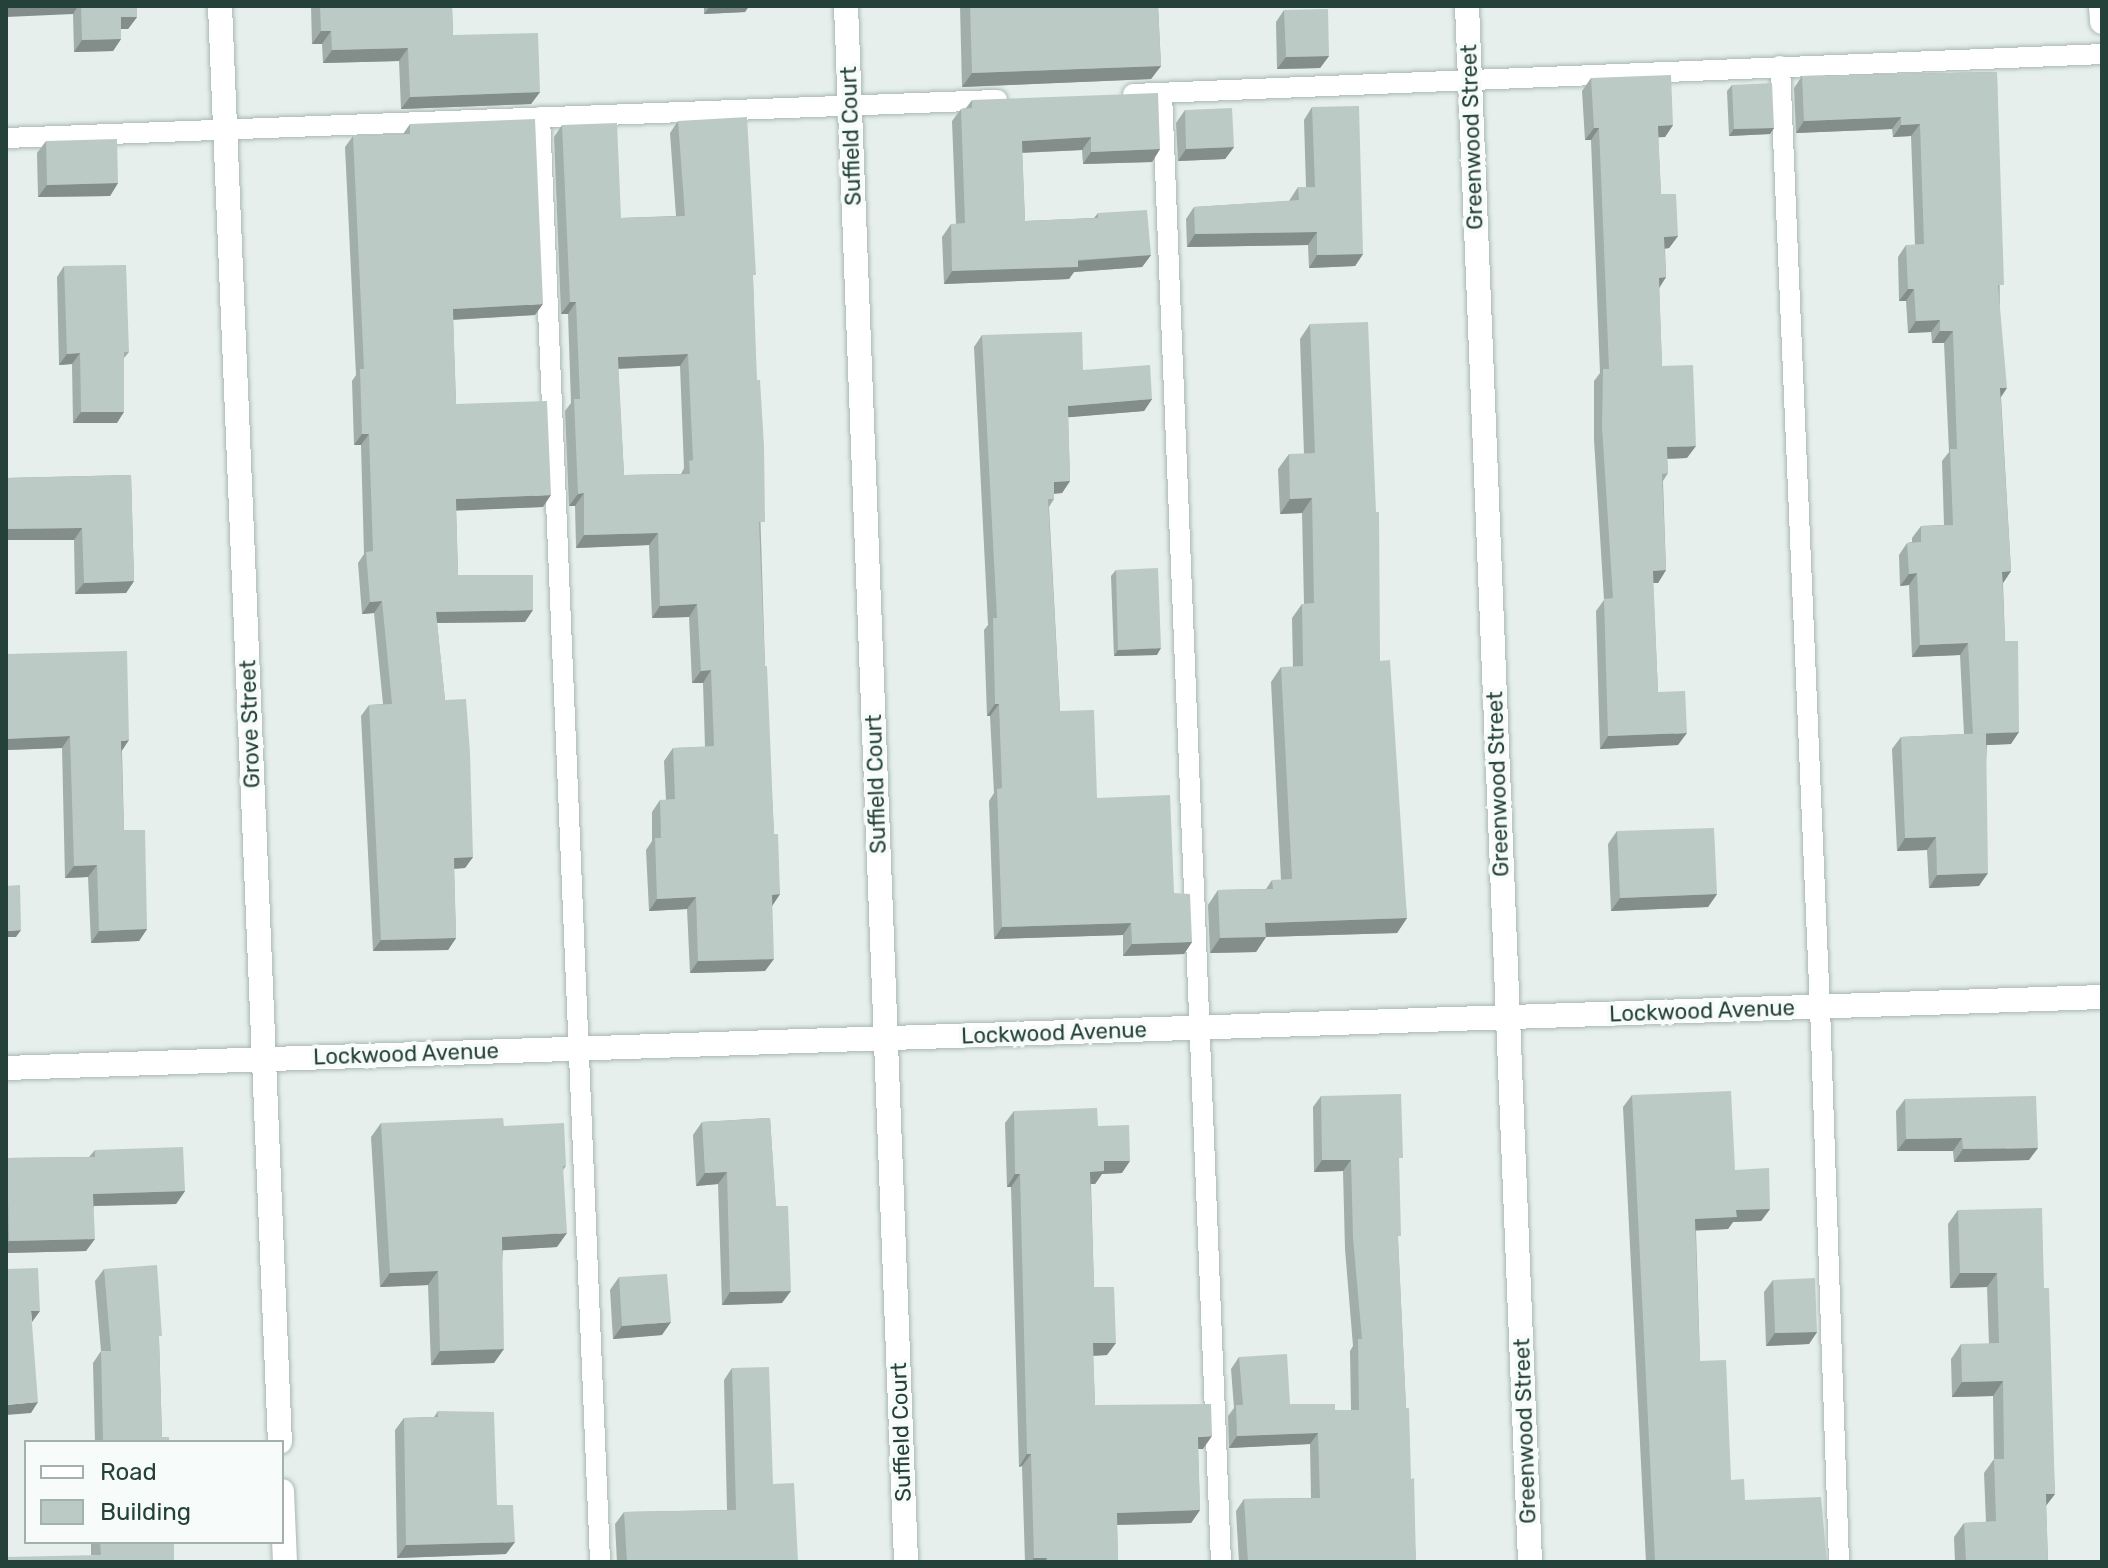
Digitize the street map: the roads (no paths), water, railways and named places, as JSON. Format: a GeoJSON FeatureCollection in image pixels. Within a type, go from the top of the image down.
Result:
{"type":"FeatureCollection","features":[{"type":"Feature","properties":{"kind":"street","name":"Grove Street"},"geometry":{"type":"LineString","coordinates":[[220,6],[280,1440]]}},
{"type":"Feature","properties":{"kind":"street","name":"Suffield Court"},"geometry":{"type":"LineString","coordinates":[[846,6],[906,1562]]}},
{"type":"Feature","properties":{"kind":"street","name":"Greenwood Street"},"geometry":{"type":"LineString","coordinates":[[1467,6],[1530,1562]]}},
{"type":"Feature","properties":{"kind":"street"},"geometry":{"type":"LineString","coordinates":[[2101,6],[2102,22]]}},
{"type":"Feature","properties":{"kind":"street","name":"Lockwood Avenue"},"geometry":{"type":"LineString","coordinates":[[6,1068],[2102,997]]}},
{"type":"Feature","properties":{"kind":"street"},"geometry":{"type":"LineString","coordinates":[[284,1538],[285,1562]]}},
{"type":"Feature","properties":{"kind":"lane"},"geometry":{"type":"LineString","coordinates":[[1115,95],[2102,54]]}},
{"type":"Feature","properties":{"kind":"lane"},"geometry":{"type":"LineString","coordinates":[[1780,66],[1820,1007],[1839,1562]]}},
{"type":"Feature","properties":{"kind":"lane"},"geometry":{"type":"LineString","coordinates":[[1162,93],[1221,1562]]}},
{"type":"Feature","properties":{"kind":"lane"},"geometry":{"type":"LineString","coordinates":[[6,138],[225,127],[1021,99]]}},
{"type":"Feature","properties":{"kind":"lane"},"geometry":{"type":"LineString","coordinates":[[540,117],[600,1562]]}}]}
